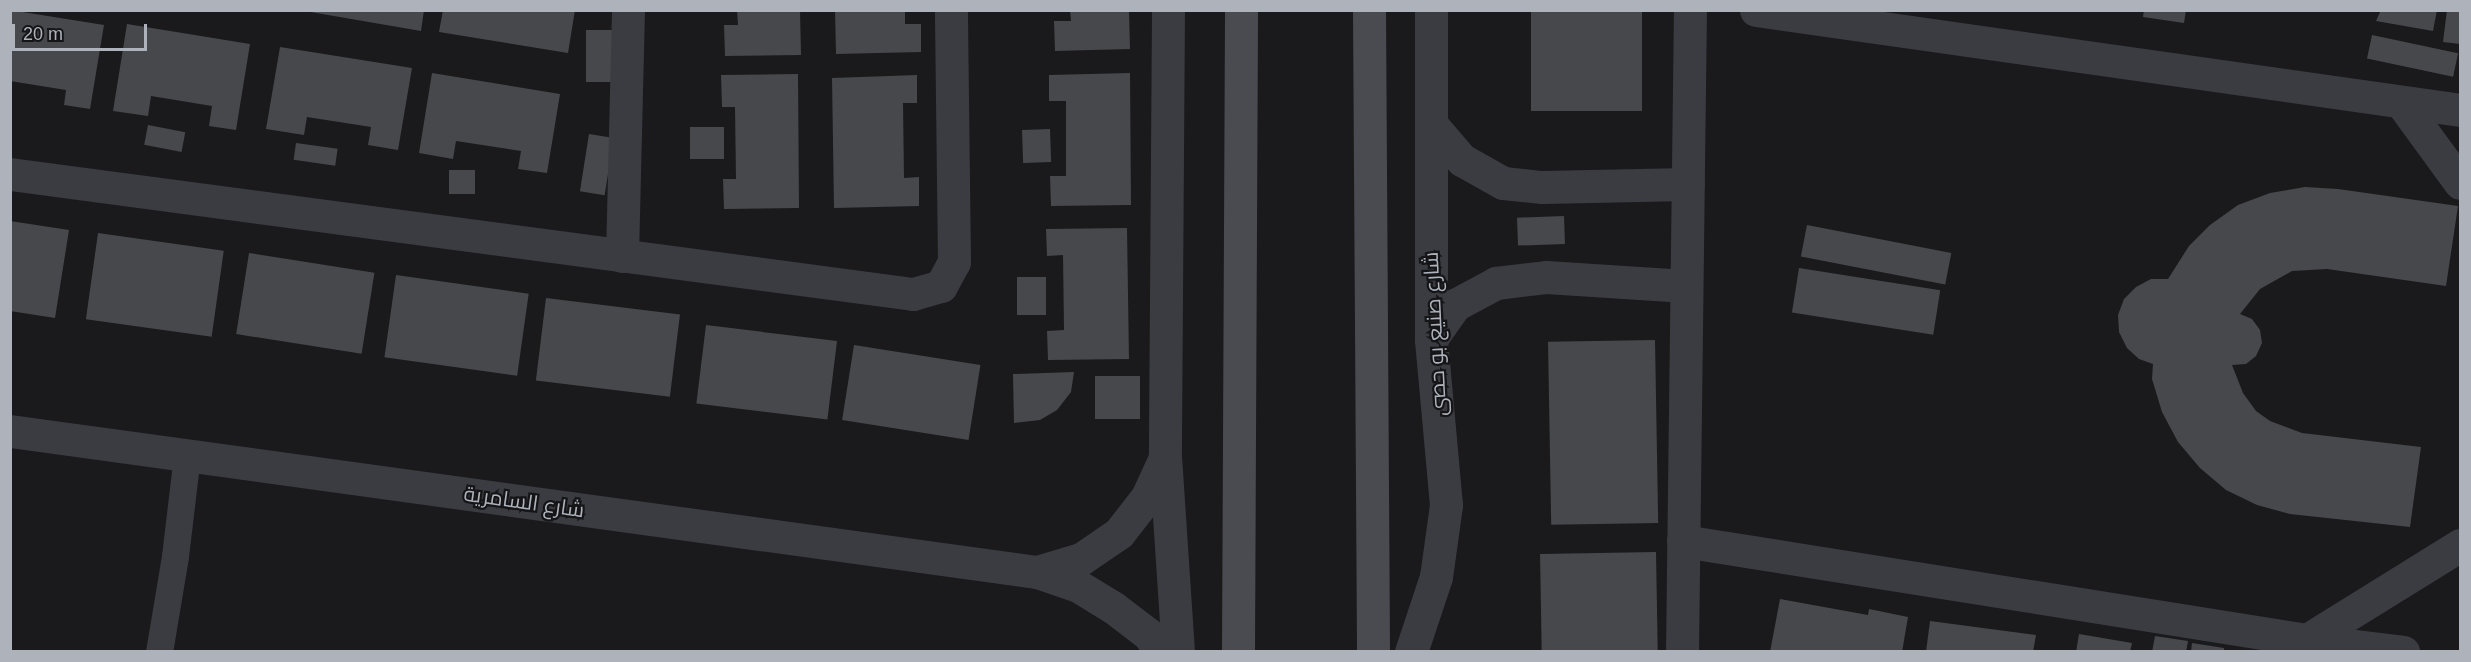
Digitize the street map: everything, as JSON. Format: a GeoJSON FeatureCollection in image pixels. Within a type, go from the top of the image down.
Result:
{"type":"FeatureCollection","features":[{"type":"Feature","properties":{"kind":"street"},"geometry":{"type":"LineString","coordinates":[[622,256],[628,10]]}},
{"type":"Feature","properties":{"kind":"street"},"geometry":{"type":"LineString","coordinates":[[10,174],[914,294],[941,286],[954,262],[951,10]]}},
{"type":"Feature","properties":{"kind":"street"},"geometry":{"type":"LineString","coordinates":[[1168,10],[1165,456],[1178,651]]}},
{"type":"Feature","properties":{"kind":"street"},"geometry":{"type":"LineString","coordinates":[[1238,651],[1241,10]]}},
{"type":"Feature","properties":{"kind":"street"},"geometry":{"type":"LineString","coordinates":[[1369,10],[1373,651]]}},
{"type":"Feature","properties":{"kind":"street","name":"شارع صنيع بو حصى"},"geometry":{"type":"LineString","coordinates":[[1411,651],[1436,577],[1446,505],[1431,339],[1431,10]]}},
{"type":"Feature","properties":{"kind":"street"},"geometry":{"type":"LineString","coordinates":[[1682,651],[1690,10]]}},
{"type":"Feature","properties":{"kind":"street"},"geometry":{"type":"LineString","coordinates":[[1756,10],[2460,110]]}},
{"type":"Feature","properties":{"kind":"street"},"geometry":{"type":"LineString","coordinates":[[2401,102],[2460,183]]}},
{"type":"Feature","properties":{"kind":"street"},"geometry":{"type":"LineString","coordinates":[[1431,124],[1462,160],[1503,183],[1542,187],[1688,184]]}},
{"type":"Feature","properties":{"kind":"street"},"geometry":{"type":"LineString","coordinates":[[1431,339],[1455,306],[1496,283],[1546,277],[1686,286]]}},
{"type":"Feature","properties":{"kind":"street","name":"شارع السامرية"},"geometry":{"type":"LineString","coordinates":[[10,431],[1037,572],[1078,586],[1114,608],[1148,634],[1162,651]]}},
{"type":"Feature","properties":{"kind":"street","name":"شارع السامرية"},"geometry":{"type":"LineString","coordinates":[[1037,572],[1081,558],[1119,533],[1147,497],[1165,456]]}},
{"type":"Feature","properties":{"kind":"street"},"geometry":{"type":"LineString","coordinates":[[1683,541],[2307,640],[2403,651]]}},
{"type":"Feature","properties":{"kind":"street"},"geometry":{"type":"LineString","coordinates":[[2307,640],[2460,545]]}},
{"type":"Feature","properties":{"kind":"lane"},"geometry":{"type":"LineString","coordinates":[[159,651],[175,556],[186,456]]}},
{"type":"Feature","properties":{"kind":"building"},"geometry":{"type":"Polygon","coordinates":[[[10,10],[104,25],[90,109],[64,105],[66,90],[10,81],[10,10]]]}},
{"type":"Feature","properties":{"kind":"building"},"geometry":{"type":"Polygon","coordinates":[[[299,10],[424,10],[421,31],[299,10]]]}},
{"type":"Feature","properties":{"kind":"building"},"geometry":{"type":"Polygon","coordinates":[[[443,10],[575,10],[568,53],[439,32],[443,10]]]}},
{"type":"Feature","properties":{"kind":"building"},"geometry":{"type":"Polygon","coordinates":[[[737,10],[800,10],[801,55],[725,56],[724,25],[738,25],[737,10]]]}},
{"type":"Feature","properties":{"kind":"building"},"geometry":{"type":"Polygon","coordinates":[[[835,10],[905,10],[905,24],[921,24],[921,52],[836,54],[835,10]]]}},
{"type":"Feature","properties":{"kind":"building"},"geometry":{"type":"Polygon","coordinates":[[[1070,10],[1129,10],[1130,49],[1055,51],[1054,21],[1071,21],[1070,10]]]}},
{"type":"Feature","properties":{"kind":"building"},"geometry":{"type":"Polygon","coordinates":[[[1531,10],[1642,10],[1642,111],[1531,111],[1531,10]]]}},
{"type":"Feature","properties":{"kind":"building"},"geometry":{"type":"Polygon","coordinates":[[[2144,10],[2186,10],[2184,23],[2143,17],[2144,10]]]}},
{"type":"Feature","properties":{"kind":"building"},"geometry":{"type":"Polygon","coordinates":[[[2381,10],[2437,10],[2433,31],[2376,21],[2381,10]]]}},
{"type":"Feature","properties":{"kind":"building"},"geometry":{"type":"Polygon","coordinates":[[[2447,10],[2460,10],[2460,44],[2443,42],[2447,10]]]}},
{"type":"Feature","properties":{"kind":"building"},"geometry":{"type":"Polygon","coordinates":[[[127,24],[250,44],[236,130],[209,126],[212,106],[151,96],[148,116],[113,111],[127,24]]]}},
{"type":"Feature","properties":{"kind":"building"},"geometry":{"type":"Polygon","coordinates":[[[586,30],[622,30],[622,82],[586,82],[586,30]]]}},
{"type":"Feature","properties":{"kind":"building"},"geometry":{"type":"Polygon","coordinates":[[[2372,35],[2458,53],[2453,77],[2367,58],[2372,35]]]}},
{"type":"Feature","properties":{"kind":"building"},"geometry":{"type":"Polygon","coordinates":[[[280,47],[412,68],[398,150],[368,145],[371,127],[307,117],[304,135],[266,129],[280,47]]]}},
{"type":"Feature","properties":{"kind":"building"},"geometry":{"type":"Polygon","coordinates":[[[432,73],[560,94],[547,173],[518,169],[521,151],[456,141],[453,159],[419,153],[432,73]]]}},
{"type":"Feature","properties":{"kind":"building"},"geometry":{"type":"Polygon","coordinates":[[[1130,73],[1131,205],[1051,206],[1050,176],[1066,176],[1066,101],[1049,101],[1049,75],[1130,73]]]}},
{"type":"Feature","properties":{"kind":"building"},"geometry":{"type":"Polygon","coordinates":[[[798,74],[799,208],[724,209],[723,179],[736,179],[735,107],[722,107],[721,75],[798,74]]]}},
{"type":"Feature","properties":{"kind":"building"},"geometry":{"type":"Polygon","coordinates":[[[917,75],[917,103],[903,103],[904,178],[919,177],[919,206],[834,208],[832,78],[917,75]]]}},
{"type":"Feature","properties":{"kind":"building"},"geometry":{"type":"Polygon","coordinates":[[[148,125],[185,132],[181,152],[144,145],[148,125]]]}},
{"type":"Feature","properties":{"kind":"building"},"geometry":{"type":"Polygon","coordinates":[[[690,127],[724,127],[724,159],[690,159],[690,127]]]}},
{"type":"Feature","properties":{"kind":"building"},"geometry":{"type":"Polygon","coordinates":[[[1050,129],[1051,162],[1023,163],[1022,130],[1050,129]]]}},
{"type":"Feature","properties":{"kind":"building"},"geometry":{"type":"Polygon","coordinates":[[[589,134],[614,138],[605,195],[580,191],[589,134]]]}},
{"type":"Feature","properties":{"kind":"building"},"geometry":{"type":"Polygon","coordinates":[[[296,143],[338,149],[335,166],[294,160],[296,143]]]}},
{"type":"Feature","properties":{"kind":"building"},"geometry":{"type":"Polygon","coordinates":[[[449,170],[475,170],[475,194],[449,194],[449,170]]]}},
{"type":"Feature","properties":{"kind":"building"},"geometry":{"type":"Polygon","coordinates":[[[2305,187],[2338,189],[2458,206],[2446,286],[2327,269],[2292,271],[2260,289],[2240,314],[2252,319],[2260,330],[2262,343],[2256,356],[2246,364],[2232,365],[2243,393],[2256,411],[2270,421],[2302,433],[2421,447],[2410,527],[2290,514],[2257,505],[2226,490],[2200,468],[2178,442],[2162,412],[2152,379],[2153,364],[2139,359],[2127,348],[2119,332],[2118,315],[2124,299],[2136,287],[2151,279],[2168,279],[2189,246],[2210,225],[2238,205],[2270,193],[2305,187]]]}},
{"type":"Feature","properties":{"kind":"building"},"geometry":{"type":"Polygon","coordinates":[[[1564,216],[1565,244],[1518,246],[1517,218],[1564,216]]]}},
{"type":"Feature","properties":{"kind":"building"},"geometry":{"type":"Polygon","coordinates":[[[10,221],[69,230],[55,318],[10,311],[10,221]]]}},
{"type":"Feature","properties":{"kind":"building"},"geometry":{"type":"Polygon","coordinates":[[[1807,225],[1951,253],[1945,284],[1801,256],[1807,225]]]}},
{"type":"Feature","properties":{"kind":"building"},"geometry":{"type":"Polygon","coordinates":[[[1127,228],[1129,359],[1048,360],[1047,331],[1064,330],[1063,255],[1047,256],[1046,229],[1127,228]]]}},
{"type":"Feature","properties":{"kind":"building"},"geometry":{"type":"Polygon","coordinates":[[[98,233],[224,251],[212,337],[86,319],[98,233]]]}},
{"type":"Feature","properties":{"kind":"building"},"geometry":{"type":"Polygon","coordinates":[[[249,253],[374,273],[362,354],[236,334],[249,253]]]}},
{"type":"Feature","properties":{"kind":"building"},"geometry":{"type":"Polygon","coordinates":[[[1799,268],[1940,290],[1933,335],[1792,312],[1799,268]]]}},
{"type":"Feature","properties":{"kind":"building"},"geometry":{"type":"Polygon","coordinates":[[[396,275],[529,294],[517,376],[384,357],[396,275]]]}},
{"type":"Feature","properties":{"kind":"building"},"geometry":{"type":"Polygon","coordinates":[[[1017,277],[1046,277],[1046,315],[1017,315],[1017,277]]]}},
{"type":"Feature","properties":{"kind":"building"},"geometry":{"type":"Polygon","coordinates":[[[546,298],[680,314],[670,397],[536,380],[546,298]]]}},
{"type":"Feature","properties":{"kind":"building"},"geometry":{"type":"Polygon","coordinates":[[[706,325],[837,341],[827,419],[696,403],[706,325]]]}},
{"type":"Feature","properties":{"kind":"building"},"geometry":{"type":"Polygon","coordinates":[[[1655,340],[1658,523],[1551,525],[1548,342],[1655,340]]]}},
{"type":"Feature","properties":{"kind":"building"},"geometry":{"type":"Polygon","coordinates":[[[854,345],[980,365],[969,440],[842,420],[854,345]]]}},
{"type":"Feature","properties":{"kind":"building"},"geometry":{"type":"Polygon","coordinates":[[[1074,372],[1071,392],[1057,410],[1040,420],[1014,423],[1013,374],[1074,372]]]}},
{"type":"Feature","properties":{"kind":"building"},"geometry":{"type":"Polygon","coordinates":[[[1095,376],[1140,376],[1140,419],[1095,419],[1095,376]]]}},
{"type":"Feature","properties":{"kind":"building"},"geometry":{"type":"Polygon","coordinates":[[[1656,552],[1658,652],[1542,652],[1540,554],[1656,552]]]}},
{"type":"Feature","properties":{"kind":"building"},"geometry":{"type":"Polygon","coordinates":[[[1780,599],[1868,615],[1869,609],[1908,617],[1902,652],[1770,652],[1780,599]]]}},
{"type":"Feature","properties":{"kind":"building"},"geometry":{"type":"Polygon","coordinates":[[[1930,621],[2036,635],[2033,652],[1926,652],[1930,621]]]}},
{"type":"Feature","properties":{"kind":"building"},"geometry":{"type":"Polygon","coordinates":[[[2079,634],[2132,643],[2130,652],[2076,652],[2079,634]]]}},
{"type":"Feature","properties":{"kind":"building"},"geometry":{"type":"Polygon","coordinates":[[[2155,636],[2188,641],[2186,652],[2152,652],[2155,636]]]}},
{"type":"Feature","properties":{"kind":"building"},"geometry":{"type":"Polygon","coordinates":[[[2192,643],[2224,648],[2224,652],[2191,652],[2192,643]]]}}]}
